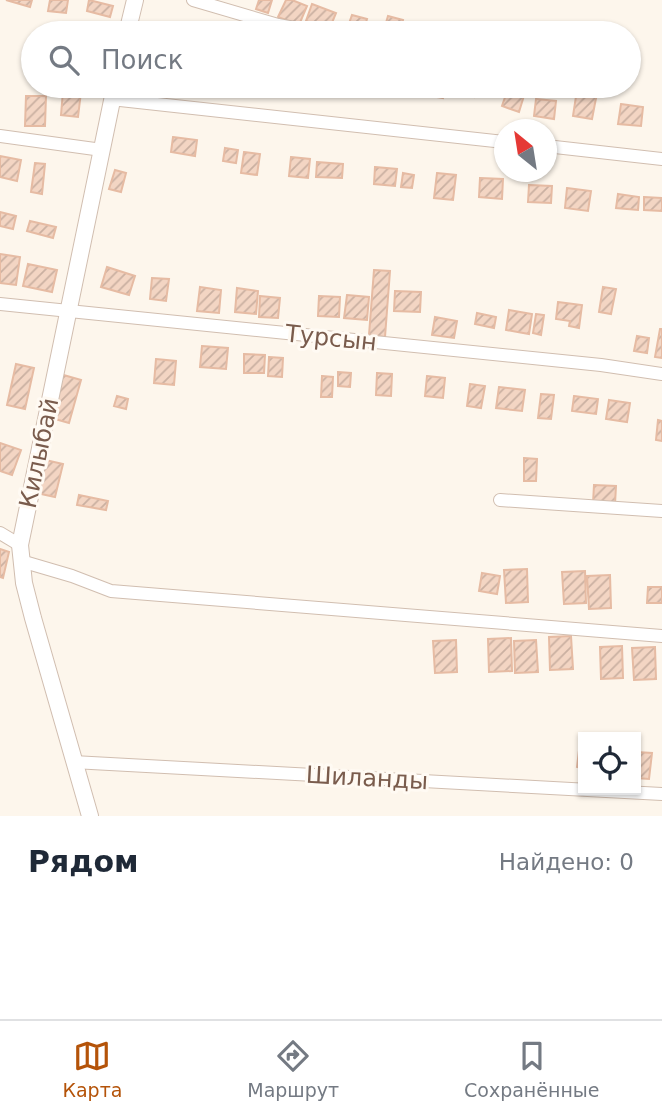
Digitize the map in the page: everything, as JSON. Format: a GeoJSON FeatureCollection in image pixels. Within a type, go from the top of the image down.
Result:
{"type":"FeatureCollection","features":[{"type":"Feature","properties":{"kind":"street"},"geometry":{"type":"LineString","coordinates":[[130,21],[135,0]]}},
{"type":"Feature","properties":{"kind":"street"},"geometry":{"type":"LineString","coordinates":[[192,0],[264,21]]}},
{"type":"Feature","properties":{"kind":"street","name":"Килыбай"},"geometry":{"type":"LineString","coordinates":[[90,816],[33,618],[20,553],[112,98]]}},
{"type":"Feature","properties":{"kind":"street"},"geometry":{"type":"LineString","coordinates":[[160,98],[494,141]]}},
{"type":"Feature","properties":{"kind":"street"},"geometry":{"type":"LineString","coordinates":[[0,136],[102,150]]}},
{"type":"Feature","properties":{"kind":"street"},"geometry":{"type":"LineString","coordinates":[[557,147],[662,159]]}},
{"type":"Feature","properties":{"kind":"street","name":"Турсын"},"geometry":{"type":"LineString","coordinates":[[0,304],[600,365],[662,374]]}},
{"type":"Feature","properties":{"kind":"street"},"geometry":{"type":"LineString","coordinates":[[500,500],[662,511]]}},
{"type":"Feature","properties":{"kind":"street"},"geometry":{"type":"LineString","coordinates":[[0,533],[20,553],[111,591],[662,636]]}},
{"type":"Feature","properties":{"kind":"street","name":"Шиланды"},"geometry":{"type":"LineString","coordinates":[[73,762],[662,794]]}},
{"type":"Feature","properties":{"kind":"building"},"geometry":{"type":"Polygon","coordinates":[[[6,0],[32,0],[30,7],[6,0]]]}},
{"type":"Feature","properties":{"kind":"building"},"geometry":{"type":"Polygon","coordinates":[[[50,0],[68,0],[66,13],[48,11],[50,0]]]}},
{"type":"Feature","properties":{"kind":"building"},"geometry":{"type":"Polygon","coordinates":[[[89,0],[113,6],[110,17],[87,11],[89,0]]]}},
{"type":"Feature","properties":{"kind":"building"},"geometry":{"type":"Polygon","coordinates":[[[259,0],[272,0],[268,13],[256,9],[259,0]]]}},
{"type":"Feature","properties":{"kind":"building"},"geometry":{"type":"Polygon","coordinates":[[[286,0],[307,6],[301,21],[288,21],[278,17],[286,0]]]}},
{"type":"Feature","properties":{"kind":"building"},"geometry":{"type":"Polygon","coordinates":[[[312,4],[336,13],[333,21],[306,21],[312,4]]]}},
{"type":"Feature","properties":{"kind":"building"},"geometry":{"type":"Polygon","coordinates":[[[352,15],[367,19],[366,21],[350,21],[352,15]]]}},
{"type":"Feature","properties":{"kind":"building"},"geometry":{"type":"Polygon","coordinates":[[[388,16],[403,20],[403,21],[387,21],[388,16]]]}},
{"type":"Feature","properties":{"kind":"building"},"geometry":{"type":"Polygon","coordinates":[[[26,98],[46,98],[45,126],[25,126],[26,98]]]}},
{"type":"Feature","properties":{"kind":"building"},"geometry":{"type":"Polygon","coordinates":[[[62,98],[80,98],[78,117],[61,115],[62,98]]]}},
{"type":"Feature","properties":{"kind":"building"},"geometry":{"type":"Polygon","coordinates":[[[505,98],[523,98],[519,112],[502,106],[505,98]]]}},
{"type":"Feature","properties":{"kind":"building"},"geometry":{"type":"Polygon","coordinates":[[[576,98],[596,98],[592,119],[573,116],[576,98]]]}},
{"type":"Feature","properties":{"kind":"building"},"geometry":{"type":"Polygon","coordinates":[[[536,99],[556,101],[554,119],[534,116],[536,99]]]}},
{"type":"Feature","properties":{"kind":"building"},"geometry":{"type":"Polygon","coordinates":[[[621,104],[643,107],[641,126],[618,124],[621,104]]]}},
{"type":"Feature","properties":{"kind":"building"},"geometry":{"type":"Polygon","coordinates":[[[173,137],[197,140],[195,156],[171,152],[173,137]]]}},
{"type":"Feature","properties":{"kind":"building"},"geometry":{"type":"Polygon","coordinates":[[[225,148],[238,150],[236,163],[223,161],[225,148]]]}},
{"type":"Feature","properties":{"kind":"building"},"geometry":{"type":"Polygon","coordinates":[[[244,152],[260,154],[257,175],[241,173],[244,152]]]}},
{"type":"Feature","properties":{"kind":"building"},"geometry":{"type":"Polygon","coordinates":[[[0,156],[21,160],[17,181],[0,177],[0,156]]]}},
{"type":"Feature","properties":{"kind":"building"},"geometry":{"type":"Polygon","coordinates":[[[291,157],[310,159],[308,178],[289,176],[291,157]]]}},
{"type":"Feature","properties":{"kind":"building"},"geometry":{"type":"Polygon","coordinates":[[[317,162],[343,164],[342,178],[316,177],[317,162]]]}},
{"type":"Feature","properties":{"kind":"building"},"geometry":{"type":"Polygon","coordinates":[[[35,163],[45,164],[42,194],[31,192],[35,163]]]}},
{"type":"Feature","properties":{"kind":"building"},"geometry":{"type":"Polygon","coordinates":[[[375,167],[397,169],[395,186],[374,184],[375,167]]]}},
{"type":"Feature","properties":{"kind":"building"},"geometry":{"type":"Polygon","coordinates":[[[115,170],[126,173],[121,192],[109,189],[115,170]]]}},
{"type":"Feature","properties":{"kind":"building"},"geometry":{"type":"Polygon","coordinates":[[[403,173],[414,175],[412,188],[401,187],[403,173]]]}},
{"type":"Feature","properties":{"kind":"building"},"geometry":{"type":"Polygon","coordinates":[[[437,173],[456,175],[453,200],[434,198],[437,173]]]}},
{"type":"Feature","properties":{"kind":"building"},"geometry":{"type":"Polygon","coordinates":[[[480,178],[503,182],[502,199],[479,197],[480,178]]]}},
{"type":"Feature","properties":{"kind":"building"},"geometry":{"type":"Polygon","coordinates":[[[529,185],[552,186],[551,203],[528,202],[529,185]]]}},
{"type":"Feature","properties":{"kind":"building"},"geometry":{"type":"Polygon","coordinates":[[[567,188],[591,191],[588,211],[565,208],[567,188]]]}},
{"type":"Feature","properties":{"kind":"building"},"geometry":{"type":"Polygon","coordinates":[[[618,194],[639,197],[638,210],[616,208],[618,194]]]}},
{"type":"Feature","properties":{"kind":"building"},"geometry":{"type":"Polygon","coordinates":[[[644,197],[662,198],[662,211],[644,210],[644,197]]]}},
{"type":"Feature","properties":{"kind":"building"},"geometry":{"type":"Polygon","coordinates":[[[0,212],[16,216],[13,229],[0,226],[0,212]]]}},
{"type":"Feature","properties":{"kind":"building"},"geometry":{"type":"Polygon","coordinates":[[[30,221],[56,227],[53,238],[27,231],[30,221]]]}},
{"type":"Feature","properties":{"kind":"building"},"geometry":{"type":"Polygon","coordinates":[[[0,254],[20,257],[16,285],[0,283],[0,254]]]}},
{"type":"Feature","properties":{"kind":"building"},"geometry":{"type":"Polygon","coordinates":[[[28,264],[57,270],[52,292],[23,286],[28,264]]]}},
{"type":"Feature","properties":{"kind":"building"},"geometry":{"type":"Polygon","coordinates":[[[107,267],[135,276],[129,295],[101,287],[107,267]]]}},
{"type":"Feature","properties":{"kind":"building"},"geometry":{"type":"Polygon","coordinates":[[[374,270],[390,271],[385,337],[369,335],[374,270]]]}},
{"type":"Feature","properties":{"kind":"building"},"geometry":{"type":"Polygon","coordinates":[[[152,278],[169,279],[166,301],[150,299],[152,278]]]}},
{"type":"Feature","properties":{"kind":"building"},"geometry":{"type":"Polygon","coordinates":[[[200,287],[221,290],[219,313],[197,311],[200,287]]]}},
{"type":"Feature","properties":{"kind":"building"},"geometry":{"type":"Polygon","coordinates":[[[603,287],[616,289],[611,314],[599,312],[603,287]]]}},
{"type":"Feature","properties":{"kind":"building"},"geometry":{"type":"Polygon","coordinates":[[[237,288],[258,291],[256,314],[235,312],[237,288]]]}},
{"type":"Feature","properties":{"kind":"building"},"geometry":{"type":"Polygon","coordinates":[[[395,291],[421,292],[420,312],[394,311],[395,291]]]}},
{"type":"Feature","properties":{"kind":"building"},"geometry":{"type":"Polygon","coordinates":[[[347,295],[369,297],[367,320],[344,318],[347,295]]]}},
{"type":"Feature","properties":{"kind":"building"},"geometry":{"type":"Polygon","coordinates":[[[260,296],[280,298],[278,318],[259,317],[260,296]]]}},
{"type":"Feature","properties":{"kind":"building"},"geometry":{"type":"Polygon","coordinates":[[[319,296],[340,297],[339,317],[318,316],[319,296]]]}},
{"type":"Feature","properties":{"kind":"building"},"geometry":{"type":"Polygon","coordinates":[[[558,302],[582,305],[579,328],[569,326],[570,321],[556,319],[558,302]]]}},
{"type":"Feature","properties":{"kind":"building"},"geometry":{"type":"Polygon","coordinates":[[[509,310],[532,314],[529,334],[506,330],[509,310]]]}},
{"type":"Feature","properties":{"kind":"building"},"geometry":{"type":"Polygon","coordinates":[[[477,313],[496,317],[494,328],[475,324],[477,313]]]}},
{"type":"Feature","properties":{"kind":"building"},"geometry":{"type":"Polygon","coordinates":[[[536,314],[544,315],[541,335],[533,333],[536,314]]]}},
{"type":"Feature","properties":{"kind":"building"},"geometry":{"type":"Polygon","coordinates":[[[435,317],[457,321],[454,338],[432,335],[435,317]]]}},
{"type":"Feature","properties":{"kind":"building"},"geometry":{"type":"Polygon","coordinates":[[[662,329],[662,358],[655,357],[662,329]]]}},
{"type":"Feature","properties":{"kind":"building"},"geometry":{"type":"Polygon","coordinates":[[[637,336],[649,338],[647,353],[634,351],[637,336]]]}},
{"type":"Feature","properties":{"kind":"building"},"geometry":{"type":"Polygon","coordinates":[[[202,346],[228,348],[226,369],[200,367],[202,346]]]}},
{"type":"Feature","properties":{"kind":"building"},"geometry":{"type":"Polygon","coordinates":[[[244,354],[265,355],[264,373],[244,373],[244,354]]]}},
{"type":"Feature","properties":{"kind":"building"},"geometry":{"type":"Polygon","coordinates":[[[269,357],[283,358],[282,377],[268,376],[269,357]]]}},
{"type":"Feature","properties":{"kind":"building"},"geometry":{"type":"Polygon","coordinates":[[[156,359],[176,361],[174,385],[154,383],[156,359]]]}},
{"type":"Feature","properties":{"kind":"building"},"geometry":{"type":"Polygon","coordinates":[[[16,364],[34,368],[25,409],[7,405],[16,364]]]}},
{"type":"Feature","properties":{"kind":"building"},"geometry":{"type":"Polygon","coordinates":[[[338,372],[351,373],[350,387],[338,386],[338,372]]]}},
{"type":"Feature","properties":{"kind":"building"},"geometry":{"type":"Polygon","coordinates":[[[377,373],[392,374],[391,396],[376,395],[377,373]]]}},
{"type":"Feature","properties":{"kind":"building"},"geometry":{"type":"Polygon","coordinates":[[[60,374],[81,380],[69,423],[48,417],[60,374]]]}},
{"type":"Feature","properties":{"kind":"building"},"geometry":{"type":"Polygon","coordinates":[[[322,376],[333,377],[332,397],[321,397],[322,376]]]}},
{"type":"Feature","properties":{"kind":"building"},"geometry":{"type":"Polygon","coordinates":[[[427,376],[445,378],[443,398],[425,396],[427,376]]]}},
{"type":"Feature","properties":{"kind":"building"},"geometry":{"type":"Polygon","coordinates":[[[470,384],[485,386],[481,408],[467,406],[470,384]]]}},
{"type":"Feature","properties":{"kind":"building"},"geometry":{"type":"Polygon","coordinates":[[[499,387],[525,390],[522,411],[496,408],[499,387]]]}},
{"type":"Feature","properties":{"kind":"building"},"geometry":{"type":"Polygon","coordinates":[[[541,394],[554,395],[551,419],[538,418],[541,394]]]}},
{"type":"Feature","properties":{"kind":"building"},"geometry":{"type":"Polygon","coordinates":[[[117,396],[128,399],[126,409],[114,406],[117,396]]]}},
{"type":"Feature","properties":{"kind":"building"},"geometry":{"type":"Polygon","coordinates":[[[574,396],[598,399],[596,414],[572,411],[574,396]]]}},
{"type":"Feature","properties":{"kind":"building"},"geometry":{"type":"Polygon","coordinates":[[[609,400],[630,403],[627,422],[606,419],[609,400]]]}},
{"type":"Feature","properties":{"kind":"building"},"geometry":{"type":"Polygon","coordinates":[[[658,420],[662,421],[662,441],[656,440],[658,420]]]}},
{"type":"Feature","properties":{"kind":"building"},"geometry":{"type":"Polygon","coordinates":[[[0,443],[21,450],[12,475],[0,471],[0,443]]]}},
{"type":"Feature","properties":{"kind":"building"},"geometry":{"type":"Polygon","coordinates":[[[524,458],[537,459],[536,481],[524,481],[524,458]]]}},
{"type":"Feature","properties":{"kind":"building"},"geometry":{"type":"Polygon","coordinates":[[[41,459],[63,464],[55,497],[32,492],[41,459]]]}},
{"type":"Feature","properties":{"kind":"building"},"geometry":{"type":"Polygon","coordinates":[[[594,485],[616,486],[615,504],[593,503],[594,485]]]}},
{"type":"Feature","properties":{"kind":"building"},"geometry":{"type":"Polygon","coordinates":[[[79,495],[108,501],[106,510],[77,505],[79,495]]]}},
{"type":"Feature","properties":{"kind":"building"},"geometry":{"type":"Polygon","coordinates":[[[0,549],[9,552],[3,578],[0,577],[0,549]]]}},
{"type":"Feature","properties":{"kind":"building"},"geometry":{"type":"Polygon","coordinates":[[[527,569],[528,602],[506,603],[504,570],[527,569]]]}},
{"type":"Feature","properties":{"kind":"building"},"geometry":{"type":"Polygon","coordinates":[[[585,571],[586,603],[564,604],[562,572],[585,571]]]}},
{"type":"Feature","properties":{"kind":"building"},"geometry":{"type":"Polygon","coordinates":[[[482,573],[500,576],[497,594],[479,591],[482,573]]]}},
{"type":"Feature","properties":{"kind":"building"},"geometry":{"type":"Polygon","coordinates":[[[610,575],[611,608],[589,609],[587,576],[610,575]]]}},
{"type":"Feature","properties":{"kind":"building"},"geometry":{"type":"Polygon","coordinates":[[[648,587],[662,587],[662,603],[647,603],[648,587]]]}},
{"type":"Feature","properties":{"kind":"building"},"geometry":{"type":"Polygon","coordinates":[[[571,636],[573,669],[550,670],[549,637],[571,636]]]}},
{"type":"Feature","properties":{"kind":"building"},"geometry":{"type":"Polygon","coordinates":[[[511,638],[512,671],[489,672],[488,639],[511,638]]]}},
{"type":"Feature","properties":{"kind":"building"},"geometry":{"type":"Polygon","coordinates":[[[456,640],[457,672],[435,673],[433,641],[456,640]]]}},
{"type":"Feature","properties":{"kind":"building"},"geometry":{"type":"Polygon","coordinates":[[[536,640],[538,672],[515,673],[514,641],[536,640]]]}},
{"type":"Feature","properties":{"kind":"building"},"geometry":{"type":"Polygon","coordinates":[[[622,646],[623,678],[601,679],[600,647],[622,646]]]}},
{"type":"Feature","properties":{"kind":"building"},"geometry":{"type":"Polygon","coordinates":[[[655,647],[656,679],[634,680],[632,648],[655,647]]]}},
{"type":"Feature","properties":{"kind":"building"},"geometry":{"type":"Polygon","coordinates":[[[641,752],[652,753],[649,779],[641,778],[641,752]]]}}]}
